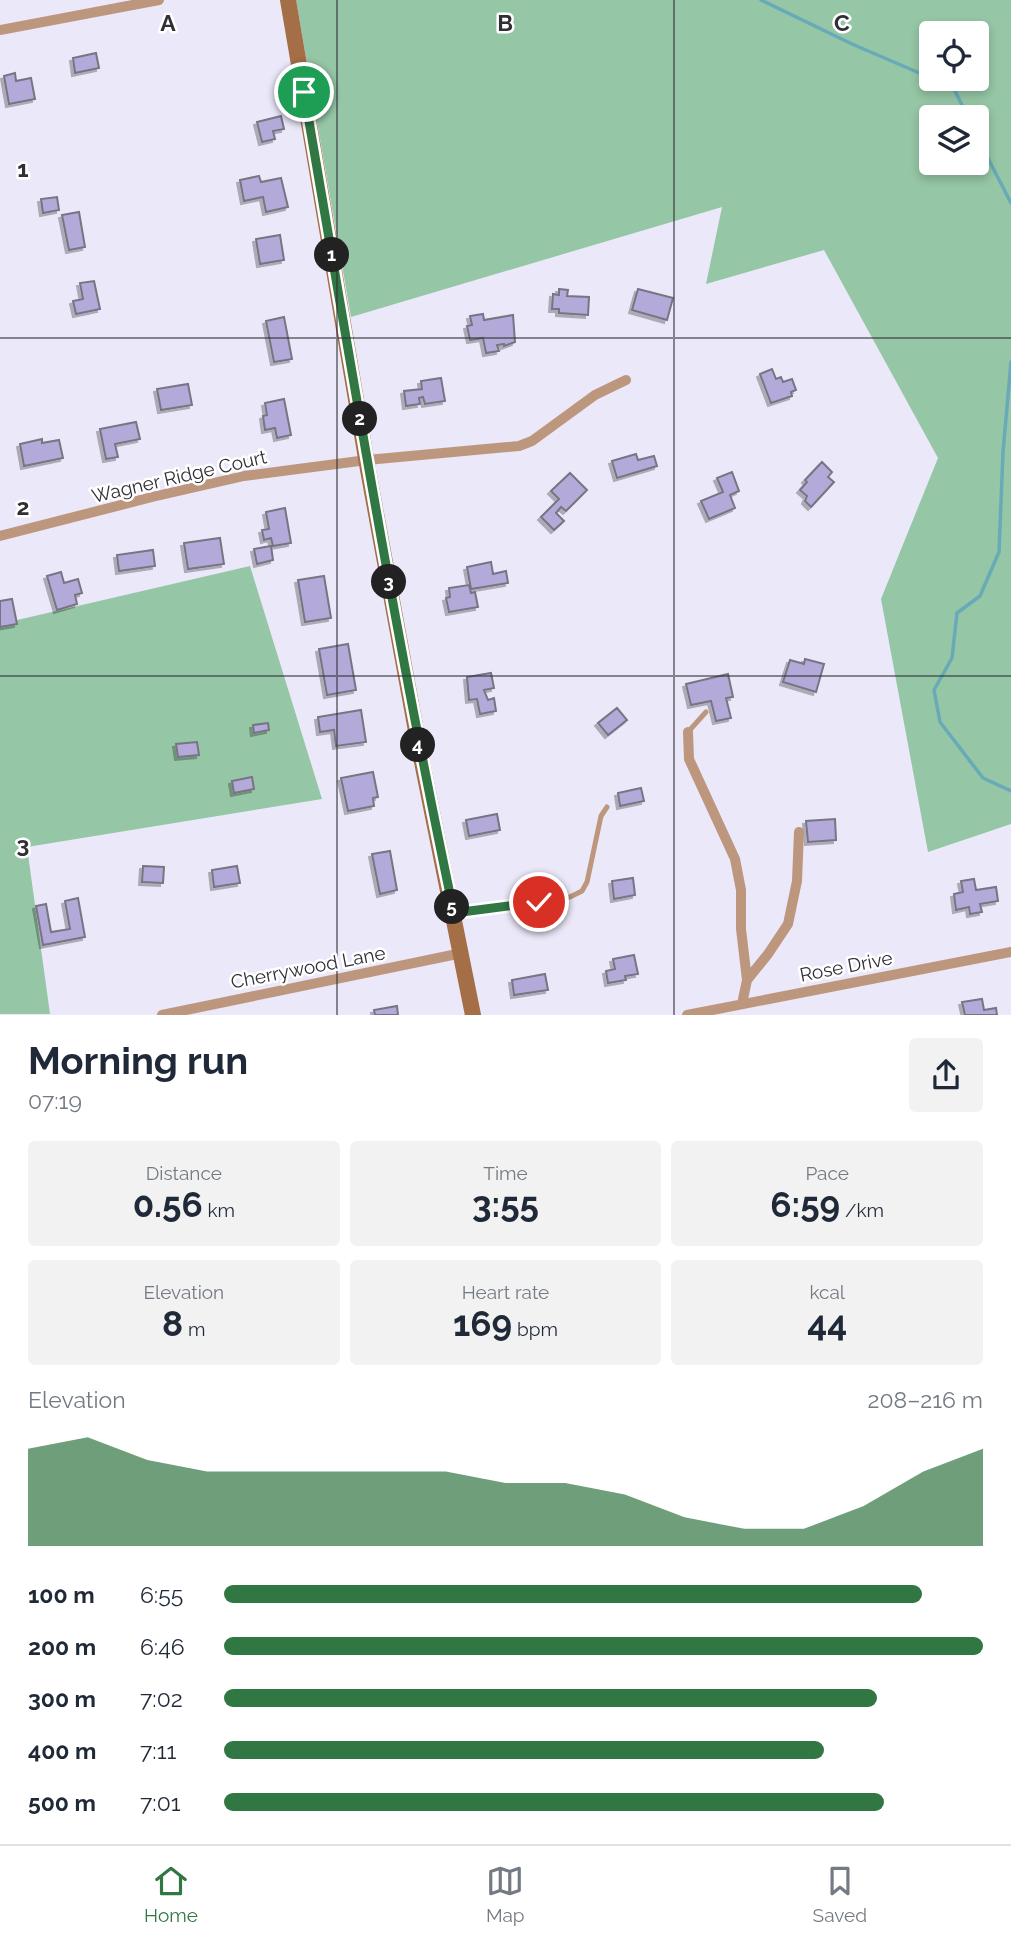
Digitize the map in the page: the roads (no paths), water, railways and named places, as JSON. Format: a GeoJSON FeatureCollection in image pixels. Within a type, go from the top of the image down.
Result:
{"type":"FeatureCollection","features":[{"type":"Feature","properties":{"kind":"main road"},"geometry":{"type":"LineString","coordinates":[[288,0],[419,747],[473,1014]]}},
{"type":"Feature","properties":{"kind":"street"},"geometry":{"type":"LineString","coordinates":[[0,30],[159,0]]}},
{"type":"Feature","properties":{"kind":"street","name":"Wagner Ridge Court"},"geometry":{"type":"LineString","coordinates":[[0,536],[244,476],[367,460],[519,446],[532,441],[595,395],[626,380]]}},
{"type":"Feature","properties":{"kind":"street"},"geometry":{"type":"LineString","coordinates":[[688,732],[689,759],[693,771],[735,859],[741,890],[741,929],[747,980],[742,1004]]}},
{"type":"Feature","properties":{"kind":"street"},"geometry":{"type":"LineString","coordinates":[[747,980],[788,924],[797,881],[799,832]]}},
{"type":"Feature","properties":{"kind":"street","name":"Rose Drive"},"geometry":{"type":"LineString","coordinates":[[687,1014],[1011,952]]}},
{"type":"Feature","properties":{"kind":"street","name":"Cherrywood Lane"},"geometry":{"type":"LineString","coordinates":[[162,1014],[462,953]]}},
{"type":"Feature","properties":{"kind":"lane"},"geometry":{"type":"LineString","coordinates":[[688,732],[706,712]]}},
{"type":"Feature","properties":{"kind":"lane"},"geometry":{"type":"LineString","coordinates":[[454,913],[570,897],[582,891],[597,828],[607,807]]}},
{"type":"Feature","properties":{"kind":"waterway"},"geometry":{"type":"LineString","coordinates":[[761,0],[919,73]]}},
{"type":"Feature","properties":{"kind":"waterway"},"geometry":{"type":"LineString","coordinates":[[955,91],[962,105]]}},
{"type":"Feature","properties":{"kind":"waterway"},"geometry":{"type":"LineString","coordinates":[[989,160],[1011,203]]}},
{"type":"Feature","properties":{"kind":"waterway"},"geometry":{"type":"LineString","coordinates":[[1011,362],[1003,452],[999,552],[980,596],[957,613],[952,658],[934,690],[940,722],[983,778],[1011,791]]}}]}
